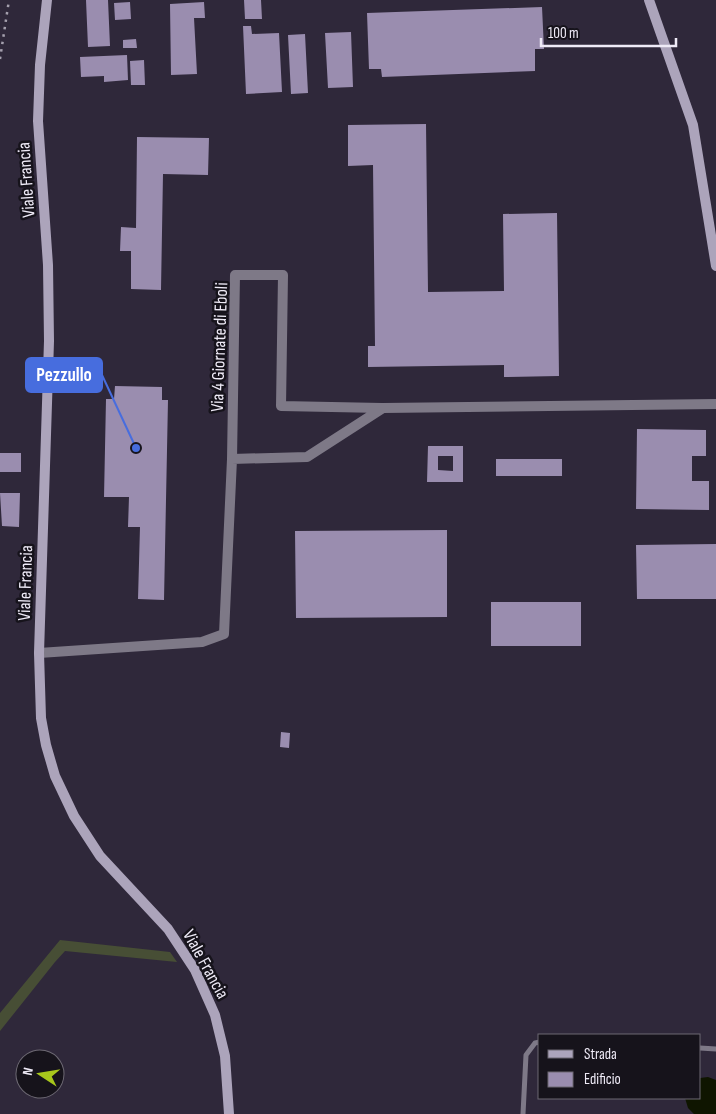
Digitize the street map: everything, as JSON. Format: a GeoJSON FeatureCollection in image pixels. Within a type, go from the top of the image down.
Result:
{"type":"FeatureCollection","features":[{"type":"Feature","properties":{"kind":"street","name":"Viale Francia"},"geometry":{"type":"LineString","coordinates":[[47,0],[40,65],[38,121],[48,266],[49,341],[39,653],[41,718],[55,776],[74,816],[100,856],[168,929],[195,970],[215,1015],[225,1056],[229,1114]]}},
{"type":"Feature","properties":{"kind":"street"},"geometry":{"type":"LineString","coordinates":[[649,0],[693,125],[716,266]]}},
{"type":"Feature","properties":{"kind":"street","name":"Via 4 Giornate di Eboli"},"geometry":{"type":"LineString","coordinates":[[39,653],[202,642],[224,634],[232,459],[235,275],[283,275],[281,406],[383,408],[716,404]]}},
{"type":"Feature","properties":{"kind":"street"},"geometry":{"type":"LineString","coordinates":[[232,459],[307,457],[383,408]]}},
{"type":"Feature","properties":{"kind":"lane"},"geometry":{"type":"LineString","coordinates":[[523,1114],[526,1055],[535,1043],[538,1042]]}},
{"type":"Feature","properties":{"kind":"lane"},"geometry":{"type":"LineString","coordinates":[[701,1048],[716,1049]]}},
{"type":"Feature","properties":{"kind":"shaded area"},"geometry":{"type":"Polygon","coordinates":[[[60,940],[170,952],[177,962],[65,951],[0,1031],[0,1013],[60,940]]]}},
{"type":"Feature","properties":{"kind":"shaded area"},"geometry":{"type":"Polygon","coordinates":[[[708,1077],[716,1080],[716,1114],[694,1114],[688,1108],[685,1099],[701,1099],[701,1078],[708,1077]]]}},
{"type":"Feature","properties":{"kind":"building"},"geometry":{"type":"Polygon","coordinates":[[[86,0],[108,0],[110,46],[88,47],[86,0]]]}},
{"type":"Feature","properties":{"kind":"building"},"geometry":{"type":"Polygon","coordinates":[[[244,0],[261,0],[262,19],[245,19],[244,0]]]}},
{"type":"Feature","properties":{"kind":"building"},"geometry":{"type":"Polygon","coordinates":[[[130,2],[131,19],[115,20],[114,3],[130,2]]]}},
{"type":"Feature","properties":{"kind":"building"},"geometry":{"type":"Polygon","coordinates":[[[204,2],[205,18],[194,18],[197,74],[171,75],[170,4],[204,2]]]}},
{"type":"Feature","properties":{"kind":"building"},"geometry":{"type":"Polygon","coordinates":[[[542,7],[544,49],[535,49],[535,71],[382,77],[381,69],[369,69],[367,13],[542,7]]]}},
{"type":"Feature","properties":{"kind":"building"},"geometry":{"type":"Polygon","coordinates":[[[243,26],[251,26],[252,34],[279,33],[282,92],[246,94],[243,26]]]}},
{"type":"Feature","properties":{"kind":"building"},"geometry":{"type":"Polygon","coordinates":[[[351,32],[353,87],[328,88],[325,33],[351,32]]]}},
{"type":"Feature","properties":{"kind":"building"},"geometry":{"type":"Polygon","coordinates":[[[305,34],[308,93],[291,94],[288,35],[305,34]]]}},
{"type":"Feature","properties":{"kind":"building"},"geometry":{"type":"Polygon","coordinates":[[[136,39],[137,48],[123,48],[123,40],[136,39]]]}},
{"type":"Feature","properties":{"kind":"building"},"geometry":{"type":"Polygon","coordinates":[[[127,55],[128,80],[104,82],[104,76],[81,77],[80,57],[127,55]]]}},
{"type":"Feature","properties":{"kind":"building"},"geometry":{"type":"Polygon","coordinates":[[[144,60],[145,85],[131,85],[130,61],[144,60]]]}},
{"type":"Feature","properties":{"kind":"building"},"geometry":{"type":"Polygon","coordinates":[[[426,124],[428,292],[504,291],[503,214],[557,213],[559,376],[504,377],[504,365],[368,367],[368,346],[375,346],[373,165],[348,166],[348,125],[426,124]]]}},
{"type":"Feature","properties":{"kind":"building"},"geometry":{"type":"Polygon","coordinates":[[[137,137],[209,138],[208,175],[163,174],[161,290],[131,289],[131,251],[120,251],[121,227],[136,228],[137,137]]]}},
{"type":"Feature","properties":{"kind":"building"},"geometry":{"type":"Polygon","coordinates":[[[115,386],[162,387],[162,400],[168,400],[164,600],[138,599],[140,527],[128,527],[129,497],[104,497],[106,399],[114,399],[115,386]]]}},
{"type":"Feature","properties":{"kind":"building"},"geometry":{"type":"Polygon","coordinates":[[[637,429],[706,430],[706,456],[692,456],[692,481],[709,481],[709,510],[636,509],[637,429]]]}},
{"type":"Feature","properties":{"kind":"building"},"geometry":{"type":"Polygon","coordinates":[[[428,446],[463,446],[463,482],[427,482],[428,446]],[[438,456],[438,470],[453,471],[453,456],[438,456]]]}},
{"type":"Feature","properties":{"kind":"building"},"geometry":{"type":"Polygon","coordinates":[[[0,453],[21,453],[21,472],[0,472],[0,453]]]}},
{"type":"Feature","properties":{"kind":"building"},"geometry":{"type":"Polygon","coordinates":[[[496,459],[562,459],[562,476],[496,476],[496,459]]]}},
{"type":"Feature","properties":{"kind":"building"},"geometry":{"type":"Polygon","coordinates":[[[0,493],[20,493],[19,527],[2,526],[0,493]]]}},
{"type":"Feature","properties":{"kind":"building"},"geometry":{"type":"Polygon","coordinates":[[[447,530],[447,617],[296,618],[295,531],[447,530]]]}},
{"type":"Feature","properties":{"kind":"building"},"geometry":{"type":"Polygon","coordinates":[[[716,544],[716,599],[637,599],[636,545],[716,544]]]}},
{"type":"Feature","properties":{"kind":"building"},"geometry":{"type":"Polygon","coordinates":[[[491,602],[581,602],[581,646],[491,646],[491,602]]]}},
{"type":"Feature","properties":{"kind":"building"},"geometry":{"type":"Polygon","coordinates":[[[281,732],[290,733],[289,748],[280,747],[281,732]]]}},
{"type":"Feature","properties":{"kind":"railway"},"geometry":{"type":"LineString","coordinates":[[0,59],[9,0]]}},
{"type":"Feature","properties":{"kind":"place","name":"Pezzullo"},"geometry":{"type":"Point","coordinates":[136,448]}}]}
